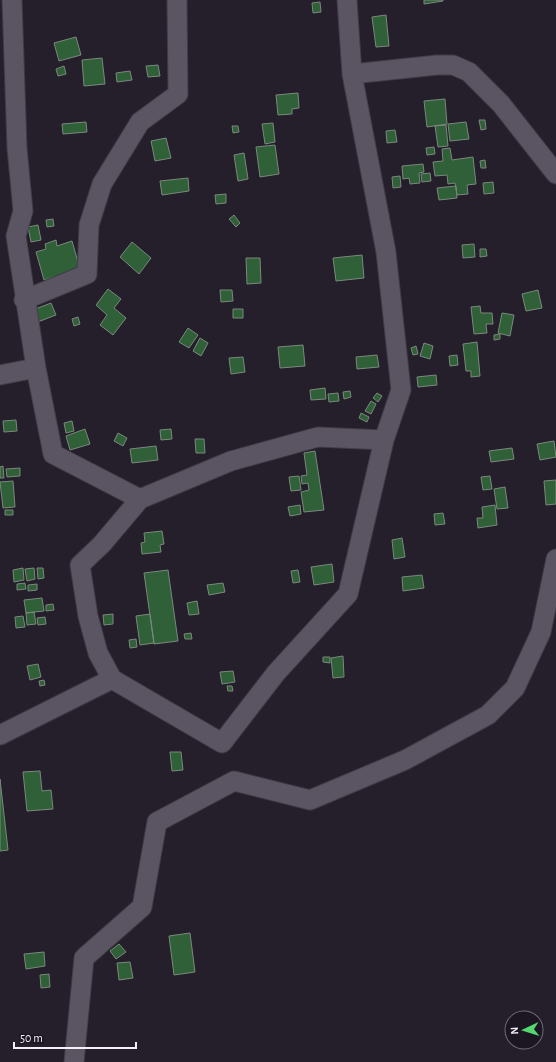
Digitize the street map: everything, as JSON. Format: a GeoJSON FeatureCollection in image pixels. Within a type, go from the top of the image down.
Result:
{"type":"FeatureCollection","features":[{"type":"Feature","properties":{"kind":"street"},"geometry":{"type":"LineString","coordinates":[[12,0],[17,148],[23,211],[16,236],[24,300],[53,454],[140,499]]}},
{"type":"Feature","properties":{"kind":"street"},"geometry":{"type":"LineString","coordinates":[[24,300],[87,274],[89,225],[102,184],[140,122],[178,94],[177,0]]}},
{"type":"Feature","properties":{"kind":"street"},"geometry":{"type":"LineString","coordinates":[[347,0],[352,74],[386,252],[401,390],[384,440],[348,594],[276,673],[222,743],[112,679],[98,653],[88,616],[80,565],[102,544],[140,499],[231,462],[318,438],[384,440]]}},
{"type":"Feature","properties":{"kind":"street"},"geometry":{"type":"LineString","coordinates":[[352,74],[436,65],[453,65],[468,72],[501,104],[556,174]]}},
{"type":"Feature","properties":{"kind":"street"},"geometry":{"type":"LineString","coordinates":[[0,375],[36,368]]}},
{"type":"Feature","properties":{"kind":"street"},"geometry":{"type":"LineString","coordinates":[[74,1062],[84,958],[142,907],[157,822],[234,781],[310,800],[405,760],[488,715],[515,688],[541,632],[556,559]]}},
{"type":"Feature","properties":{"kind":"street"},"geometry":{"type":"LineString","coordinates":[[0,735],[112,679]]}},
{"type":"Feature","properties":{"kind":"building"},"geometry":{"type":"Polygon","coordinates":[[[424,0],[443,0],[443,1],[424,4],[424,0]]]}},
{"type":"Feature","properties":{"kind":"building"},"geometry":{"type":"Polygon","coordinates":[[[320,2],[321,12],[313,13],[312,3],[320,2]]]}},
{"type":"Feature","properties":{"kind":"building"},"geometry":{"type":"Polygon","coordinates":[[[386,15],[389,46],[376,47],[372,17],[386,15]]]}},
{"type":"Feature","properties":{"kind":"building"},"geometry":{"type":"Polygon","coordinates":[[[76,37],[81,55],[59,61],[54,43],[76,37]]]}},
{"type":"Feature","properties":{"kind":"building"},"geometry":{"type":"Polygon","coordinates":[[[102,58],[105,84],[84,86],[82,60],[102,58]]]}},
{"type":"Feature","properties":{"kind":"building"},"geometry":{"type":"Polygon","coordinates":[[[158,65],[160,76],[148,77],[146,66],[158,65]]]}},
{"type":"Feature","properties":{"kind":"building"},"geometry":{"type":"Polygon","coordinates":[[[64,66],[66,74],[58,76],[56,69],[64,66]]]}},
{"type":"Feature","properties":{"kind":"building"},"geometry":{"type":"Polygon","coordinates":[[[130,71],[132,80],[117,82],[116,73],[130,71]]]}},
{"type":"Feature","properties":{"kind":"building"},"geometry":{"type":"Polygon","coordinates":[[[298,93],[299,108],[292,109],[292,114],[278,115],[276,95],[298,93]]]}},
{"type":"Feature","properties":{"kind":"building"},"geometry":{"type":"Polygon","coordinates":[[[445,99],[447,124],[427,127],[424,101],[445,99]]]}},
{"type":"Feature","properties":{"kind":"building"},"geometry":{"type":"Polygon","coordinates":[[[479,120],[485,120],[486,129],[481,130],[479,120]]]}},
{"type":"Feature","properties":{"kind":"building"},"geometry":{"type":"Polygon","coordinates":[[[86,122],[87,132],[63,134],[62,124],[86,122]]]}},
{"type":"Feature","properties":{"kind":"building"},"geometry":{"type":"Polygon","coordinates":[[[466,122],[469,139],[450,141],[448,124],[466,122]]]}},
{"type":"Feature","properties":{"kind":"building"},"geometry":{"type":"Polygon","coordinates":[[[273,123],[275,142],[265,144],[262,124],[273,123]]]}},
{"type":"Feature","properties":{"kind":"building"},"geometry":{"type":"Polygon","coordinates":[[[446,125],[448,146],[438,147],[435,126],[446,125]]]}},
{"type":"Feature","properties":{"kind":"building"},"geometry":{"type":"Polygon","coordinates":[[[232,126],[238,126],[239,132],[233,133],[232,126]]]}},
{"type":"Feature","properties":{"kind":"building"},"geometry":{"type":"Polygon","coordinates":[[[395,130],[397,142],[387,143],[386,131],[395,130]]]}},
{"type":"Feature","properties":{"kind":"building"},"geometry":{"type":"Polygon","coordinates":[[[166,138],[171,158],[155,161],[151,141],[166,138]]]}},
{"type":"Feature","properties":{"kind":"building"},"geometry":{"type":"Polygon","coordinates":[[[275,145],[279,174],[260,177],[256,147],[275,145]]]}},
{"type":"Feature","properties":{"kind":"building"},"geometry":{"type":"Polygon","coordinates":[[[434,147],[435,154],[427,155],[426,148],[434,147]]]}},
{"type":"Feature","properties":{"kind":"building"},"geometry":{"type":"Polygon","coordinates":[[[450,148],[452,160],[473,157],[476,184],[467,185],[468,194],[457,195],[455,183],[448,184],[447,175],[435,176],[433,162],[443,161],[442,149],[450,148]]]}},
{"type":"Feature","properties":{"kind":"building"},"geometry":{"type":"Polygon","coordinates":[[[244,153],[248,179],[238,181],[234,155],[244,153]]]}},
{"type":"Feature","properties":{"kind":"building"},"geometry":{"type":"Polygon","coordinates":[[[485,160],[486,168],[481,168],[480,161],[485,160]]]}},
{"type":"Feature","properties":{"kind":"building"},"geometry":{"type":"Polygon","coordinates":[[[423,164],[424,172],[419,173],[420,183],[410,184],[409,178],[403,179],[402,166],[423,164]]]}},
{"type":"Feature","properties":{"kind":"building"},"geometry":{"type":"Polygon","coordinates":[[[430,173],[431,181],[422,182],[421,174],[430,173]]]}},
{"type":"Feature","properties":{"kind":"building"},"geometry":{"type":"Polygon","coordinates":[[[400,176],[401,187],[393,188],[392,177],[400,176]]]}},
{"type":"Feature","properties":{"kind":"building"},"geometry":{"type":"Polygon","coordinates":[[[188,178],[189,191],[162,195],[160,181],[188,178]]]}},
{"type":"Feature","properties":{"kind":"building"},"geometry":{"type":"Polygon","coordinates":[[[493,182],[494,193],[484,194],[483,183],[493,182]]]}},
{"type":"Feature","properties":{"kind":"building"},"geometry":{"type":"Polygon","coordinates":[[[456,186],[457,198],[439,200],[437,188],[456,186]]]}},
{"type":"Feature","properties":{"kind":"building"},"geometry":{"type":"Polygon","coordinates":[[[226,194],[226,203],[216,204],[215,195],[226,194]]]}},
{"type":"Feature","properties":{"kind":"building"},"geometry":{"type":"Polygon","coordinates":[[[234,215],[240,223],[236,227],[229,219],[234,215]]]}},
{"type":"Feature","properties":{"kind":"building"},"geometry":{"type":"Polygon","coordinates":[[[53,219],[54,226],[47,227],[46,220],[53,219]]]}},
{"type":"Feature","properties":{"kind":"building"},"geometry":{"type":"Polygon","coordinates":[[[38,225],[41,240],[31,242],[28,227],[38,225]]]}},
{"type":"Feature","properties":{"kind":"building"},"geometry":{"type":"Polygon","coordinates":[[[56,240],[57,246],[72,241],[80,269],[44,280],[36,252],[46,249],[45,244],[56,240]]]}},
{"type":"Feature","properties":{"kind":"building"},"geometry":{"type":"Polygon","coordinates":[[[132,242],[151,258],[139,274],[120,257],[132,242]]]}},
{"type":"Feature","properties":{"kind":"building"},"geometry":{"type":"Polygon","coordinates":[[[474,244],[475,257],[463,258],[462,245],[474,244]]]}},
{"type":"Feature","properties":{"kind":"building"},"geometry":{"type":"Polygon","coordinates":[[[480,249],[486,249],[487,256],[480,257],[480,249]]]}},
{"type":"Feature","properties":{"kind":"building"},"geometry":{"type":"Polygon","coordinates":[[[362,255],[364,278],[336,281],[333,258],[362,255]]]}},
{"type":"Feature","properties":{"kind":"building"},"geometry":{"type":"Polygon","coordinates":[[[246,258],[260,258],[261,283],[247,284],[246,258]]]}},
{"type":"Feature","properties":{"kind":"building"},"geometry":{"type":"Polygon","coordinates":[[[108,289],[121,299],[114,308],[126,318],[113,335],[100,325],[107,315],[96,305],[108,289]]]}},
{"type":"Feature","properties":{"kind":"building"},"geometry":{"type":"Polygon","coordinates":[[[220,290],[232,290],[233,301],[221,302],[220,290]]]}},
{"type":"Feature","properties":{"kind":"building"},"geometry":{"type":"Polygon","coordinates":[[[538,290],[542,308],[526,311],[522,294],[538,290]]]}},
{"type":"Feature","properties":{"kind":"building"},"geometry":{"type":"Polygon","coordinates":[[[51,303],[56,315],[35,323],[30,311],[51,303]]]}},
{"type":"Feature","properties":{"kind":"building"},"geometry":{"type":"Polygon","coordinates":[[[480,306],[481,313],[492,313],[493,324],[486,324],[487,333],[474,334],[471,307],[480,306]]]}},
{"type":"Feature","properties":{"kind":"building"},"geometry":{"type":"Polygon","coordinates":[[[233,309],[243,309],[243,318],[233,318],[233,309]]]}},
{"type":"Feature","properties":{"kind":"building"},"geometry":{"type":"Polygon","coordinates":[[[502,313],[514,315],[510,336],[498,333],[502,313]]]}},
{"type":"Feature","properties":{"kind":"building"},"geometry":{"type":"Polygon","coordinates":[[[78,317],[80,324],[74,326],[72,319],[78,317]]]}},
{"type":"Feature","properties":{"kind":"building"},"geometry":{"type":"Polygon","coordinates":[[[188,328],[198,335],[189,348],[179,342],[188,328]]]}},
{"type":"Feature","properties":{"kind":"building"},"geometry":{"type":"Polygon","coordinates":[[[500,334],[500,339],[494,340],[494,335],[500,334]]]}},
{"type":"Feature","properties":{"kind":"building"},"geometry":{"type":"Polygon","coordinates":[[[200,338],[208,343],[201,356],[193,351],[200,338]]]}},
{"type":"Feature","properties":{"kind":"building"},"geometry":{"type":"Polygon","coordinates":[[[477,342],[480,376],[471,377],[471,371],[466,371],[463,344],[477,342]]]}},
{"type":"Feature","properties":{"kind":"building"},"geometry":{"type":"Polygon","coordinates":[[[424,343],[433,346],[430,359],[420,356],[424,343]]]}},
{"type":"Feature","properties":{"kind":"building"},"geometry":{"type":"Polygon","coordinates":[[[303,345],[305,366],[280,368],[278,347],[303,345]]]}},
{"type":"Feature","properties":{"kind":"building"},"geometry":{"type":"Polygon","coordinates":[[[416,346],[418,354],[413,355],[411,348],[416,346]]]}},
{"type":"Feature","properties":{"kind":"building"},"geometry":{"type":"Polygon","coordinates":[[[377,355],[379,367],[357,369],[356,357],[377,355]]]}},
{"type":"Feature","properties":{"kind":"building"},"geometry":{"type":"Polygon","coordinates":[[[457,355],[458,365],[450,366],[449,356],[457,355]]]}},
{"type":"Feature","properties":{"kind":"building"},"geometry":{"type":"Polygon","coordinates":[[[243,357],[245,372],[231,374],[229,358],[243,357]]]}},
{"type":"Feature","properties":{"kind":"building"},"geometry":{"type":"Polygon","coordinates":[[[436,375],[437,385],[418,387],[417,377],[436,375]]]}},
{"type":"Feature","properties":{"kind":"building"},"geometry":{"type":"Polygon","coordinates":[[[325,388],[326,399],[311,400],[310,390],[325,388]]]}},
{"type":"Feature","properties":{"kind":"building"},"geometry":{"type":"Polygon","coordinates":[[[350,391],[351,397],[344,399],[343,392],[350,391]]]}},
{"type":"Feature","properties":{"kind":"building"},"geometry":{"type":"Polygon","coordinates":[[[338,393],[339,401],[329,402],[328,394],[338,393]]]}},
{"type":"Feature","properties":{"kind":"building"},"geometry":{"type":"Polygon","coordinates":[[[377,393],[382,396],[378,402],[373,398],[377,393]]]}},
{"type":"Feature","properties":{"kind":"building"},"geometry":{"type":"Polygon","coordinates":[[[371,401],[376,404],[371,414],[365,411],[371,401]]]}},
{"type":"Feature","properties":{"kind":"building"},"geometry":{"type":"Polygon","coordinates":[[[361,413],[369,417],[367,422],[359,418],[361,413]]]}},
{"type":"Feature","properties":{"kind":"building"},"geometry":{"type":"Polygon","coordinates":[[[16,420],[17,431],[4,432],[3,421],[16,420]]]}},
{"type":"Feature","properties":{"kind":"building"},"geometry":{"type":"Polygon","coordinates":[[[72,421],[74,431],[66,433],[64,423],[72,421]]]}},
{"type":"Feature","properties":{"kind":"building"},"geometry":{"type":"Polygon","coordinates":[[[85,429],[90,444],[70,450],[66,436],[85,429]]]}},
{"type":"Feature","properties":{"kind":"building"},"geometry":{"type":"Polygon","coordinates":[[[171,429],[172,439],[161,440],[160,430],[171,429]]]}},
{"type":"Feature","properties":{"kind":"building"},"geometry":{"type":"Polygon","coordinates":[[[118,433],[127,438],[123,446],[114,441],[118,433]]]}},
{"type":"Feature","properties":{"kind":"building"},"geometry":{"type":"Polygon","coordinates":[[[195,439],[204,439],[205,453],[196,453],[195,439]]]}},
{"type":"Feature","properties":{"kind":"building"},"geometry":{"type":"Polygon","coordinates":[[[554,441],[556,457],[540,460],[537,444],[554,441]]]}},
{"type":"Feature","properties":{"kind":"building"},"geometry":{"type":"Polygon","coordinates":[[[156,446],[158,460],[132,463],[130,449],[156,446]]]}},
{"type":"Feature","properties":{"kind":"building"},"geometry":{"type":"Polygon","coordinates":[[[512,448],[514,459],[491,462],[489,451],[512,448]]]}},
{"type":"Feature","properties":{"kind":"building"},"geometry":{"type":"Polygon","coordinates":[[[315,451],[324,510],[304,512],[301,492],[309,490],[308,483],[302,484],[301,476],[307,475],[304,453],[315,451]]]}},
{"type":"Feature","properties":{"kind":"building"},"geometry":{"type":"Polygon","coordinates":[[[3,466],[4,478],[0,478],[0,467],[3,466]]]}},
{"type":"Feature","properties":{"kind":"building"},"geometry":{"type":"Polygon","coordinates":[[[20,468],[20,476],[7,477],[6,469],[20,468]]]}},
{"type":"Feature","properties":{"kind":"building"},"geometry":{"type":"Polygon","coordinates":[[[299,476],[301,490],[291,491],[289,477],[299,476]]]}},
{"type":"Feature","properties":{"kind":"building"},"geometry":{"type":"Polygon","coordinates":[[[490,476],[492,489],[483,490],[481,477],[490,476]]]}},
{"type":"Feature","properties":{"kind":"building"},"geometry":{"type":"Polygon","coordinates":[[[556,480],[556,504],[546,505],[544,481],[556,480]]]}},
{"type":"Feature","properties":{"kind":"building"},"geometry":{"type":"Polygon","coordinates":[[[13,481],[15,507],[3,508],[0,482],[13,481]]]}},
{"type":"Feature","properties":{"kind":"building"},"geometry":{"type":"Polygon","coordinates":[[[505,487],[508,508],[497,509],[494,489],[505,487]]]}},
{"type":"Feature","properties":{"kind":"building"},"geometry":{"type":"Polygon","coordinates":[[[300,505],[301,514],[290,516],[288,507],[300,505]]]}},
{"type":"Feature","properties":{"kind":"building"},"geometry":{"type":"Polygon","coordinates":[[[495,505],[497,525],[478,528],[477,518],[483,518],[482,507],[495,505]]]}},
{"type":"Feature","properties":{"kind":"building"},"geometry":{"type":"Polygon","coordinates":[[[5,510],[13,510],[13,515],[5,515],[5,510]]]}},
{"type":"Feature","properties":{"kind":"building"},"geometry":{"type":"Polygon","coordinates":[[[443,513],[445,524],[435,525],[434,514],[443,513]]]}},
{"type":"Feature","properties":{"kind":"building"},"geometry":{"type":"Polygon","coordinates":[[[162,531],[164,544],[160,545],[161,552],[142,554],[141,543],[145,542],[144,533],[162,531]]]}},
{"type":"Feature","properties":{"kind":"building"},"geometry":{"type":"Polygon","coordinates":[[[402,538],[405,557],[394,559],[392,540],[402,538]]]}},
{"type":"Feature","properties":{"kind":"building"},"geometry":{"type":"Polygon","coordinates":[[[332,564],[334,582],[314,585],[311,567],[332,564]]]}},
{"type":"Feature","properties":{"kind":"building"},"geometry":{"type":"Polygon","coordinates":[[[23,568],[24,580],[14,582],[13,570],[23,568]]]}},
{"type":"Feature","properties":{"kind":"building"},"geometry":{"type":"Polygon","coordinates":[[[34,568],[35,579],[27,581],[25,569],[34,568]]]}},
{"type":"Feature","properties":{"kind":"building"},"geometry":{"type":"Polygon","coordinates":[[[37,568],[43,568],[44,578],[38,579],[37,568]]]}},
{"type":"Feature","properties":{"kind":"building"},"geometry":{"type":"Polygon","coordinates":[[[168,570],[178,641],[154,644],[144,573],[168,570]]]}},
{"type":"Feature","properties":{"kind":"building"},"geometry":{"type":"Polygon","coordinates":[[[298,570],[300,582],[293,583],[291,571],[298,570]]]}},
{"type":"Feature","properties":{"kind":"building"},"geometry":{"type":"Polygon","coordinates":[[[422,575],[424,588],[403,591],[402,577],[422,575]]]}},
{"type":"Feature","properties":{"kind":"building"},"geometry":{"type":"Polygon","coordinates":[[[25,583],[26,589],[17,590],[17,584],[25,583]]]}},
{"type":"Feature","properties":{"kind":"building"},"geometry":{"type":"Polygon","coordinates":[[[223,583],[225,592],[209,595],[207,585],[223,583]]]}},
{"type":"Feature","properties":{"kind":"building"},"geometry":{"type":"Polygon","coordinates":[[[37,584],[37,590],[28,591],[28,585],[37,584]]]}},
{"type":"Feature","properties":{"kind":"building"},"geometry":{"type":"Polygon","coordinates":[[[42,598],[44,611],[26,613],[24,600],[42,598]]]}},
{"type":"Feature","properties":{"kind":"building"},"geometry":{"type":"Polygon","coordinates":[[[197,601],[199,614],[189,615],[187,603],[197,601]]]}},
{"type":"Feature","properties":{"kind":"building"},"geometry":{"type":"Polygon","coordinates":[[[53,604],[54,610],[46,611],[46,605],[53,604]]]}},
{"type":"Feature","properties":{"kind":"building"},"geometry":{"type":"Polygon","coordinates":[[[34,612],[36,624],[27,625],[26,613],[34,612]]]}},
{"type":"Feature","properties":{"kind":"building"},"geometry":{"type":"Polygon","coordinates":[[[113,614],[113,624],[104,625],[103,615],[113,614]]]}},
{"type":"Feature","properties":{"kind":"building"},"geometry":{"type":"Polygon","coordinates":[[[150,614],[154,643],[140,645],[136,616],[150,614]]]}},
{"type":"Feature","properties":{"kind":"building"},"geometry":{"type":"Polygon","coordinates":[[[23,616],[25,627],[16,628],[15,617],[23,616]]]}},
{"type":"Feature","properties":{"kind":"building"},"geometry":{"type":"Polygon","coordinates":[[[45,617],[46,624],[38,625],[37,618],[45,617]]]}},
{"type":"Feature","properties":{"kind":"building"},"geometry":{"type":"Polygon","coordinates":[[[191,633],[192,639],[185,639],[184,634],[191,633]]]}},
{"type":"Feature","properties":{"kind":"building"},"geometry":{"type":"Polygon","coordinates":[[[136,639],[137,647],[130,648],[129,640],[136,639]]]}},
{"type":"Feature","properties":{"kind":"building"},"geometry":{"type":"Polygon","coordinates":[[[343,656],[344,677],[333,678],[331,658],[343,656]]]}},
{"type":"Feature","properties":{"kind":"building"},"geometry":{"type":"Polygon","coordinates":[[[323,657],[330,657],[330,663],[323,662],[323,657]]]}},
{"type":"Feature","properties":{"kind":"building"},"geometry":{"type":"Polygon","coordinates":[[[38,664],[41,677],[30,680],[27,666],[38,664]]]}},
{"type":"Feature","properties":{"kind":"building"},"geometry":{"type":"Polygon","coordinates":[[[233,671],[235,682],[222,684],[220,672],[233,671]]]}},
{"type":"Feature","properties":{"kind":"building"},"geometry":{"type":"Polygon","coordinates":[[[44,680],[45,685],[40,686],[39,681],[44,680]]]}},
{"type":"Feature","properties":{"kind":"building"},"geometry":{"type":"Polygon","coordinates":[[[227,686],[232,686],[233,691],[228,691],[227,686]]]}},
{"type":"Feature","properties":{"kind":"building"},"geometry":{"type":"Polygon","coordinates":[[[170,752],[181,752],[183,770],[172,771],[170,752]]]}},
{"type":"Feature","properties":{"kind":"building"},"geometry":{"type":"Polygon","coordinates":[[[40,771],[42,791],[51,790],[53,809],[27,811],[23,772],[40,771]]]}},
{"type":"Feature","properties":{"kind":"building"},"geometry":{"type":"Polygon","coordinates":[[[0,779],[8,850],[0,851],[0,779]]]}},
{"type":"Feature","properties":{"kind":"building"},"geometry":{"type":"Polygon","coordinates":[[[190,933],[195,972],[174,975],[169,936],[190,933]]]}},
{"type":"Feature","properties":{"kind":"building"},"geometry":{"type":"Polygon","coordinates":[[[119,944],[126,952],[116,959],[110,951],[119,944]]]}},
{"type":"Feature","properties":{"kind":"building"},"geometry":{"type":"Polygon","coordinates":[[[44,952],[45,966],[26,969],[24,954],[44,952]]]}},
{"type":"Feature","properties":{"kind":"building"},"geometry":{"type":"Polygon","coordinates":[[[130,962],[133,978],[119,980],[117,963],[130,962]]]}},
{"type":"Feature","properties":{"kind":"building"},"geometry":{"type":"Polygon","coordinates":[[[49,974],[50,987],[41,988],[40,975],[49,974]]]}}]}
